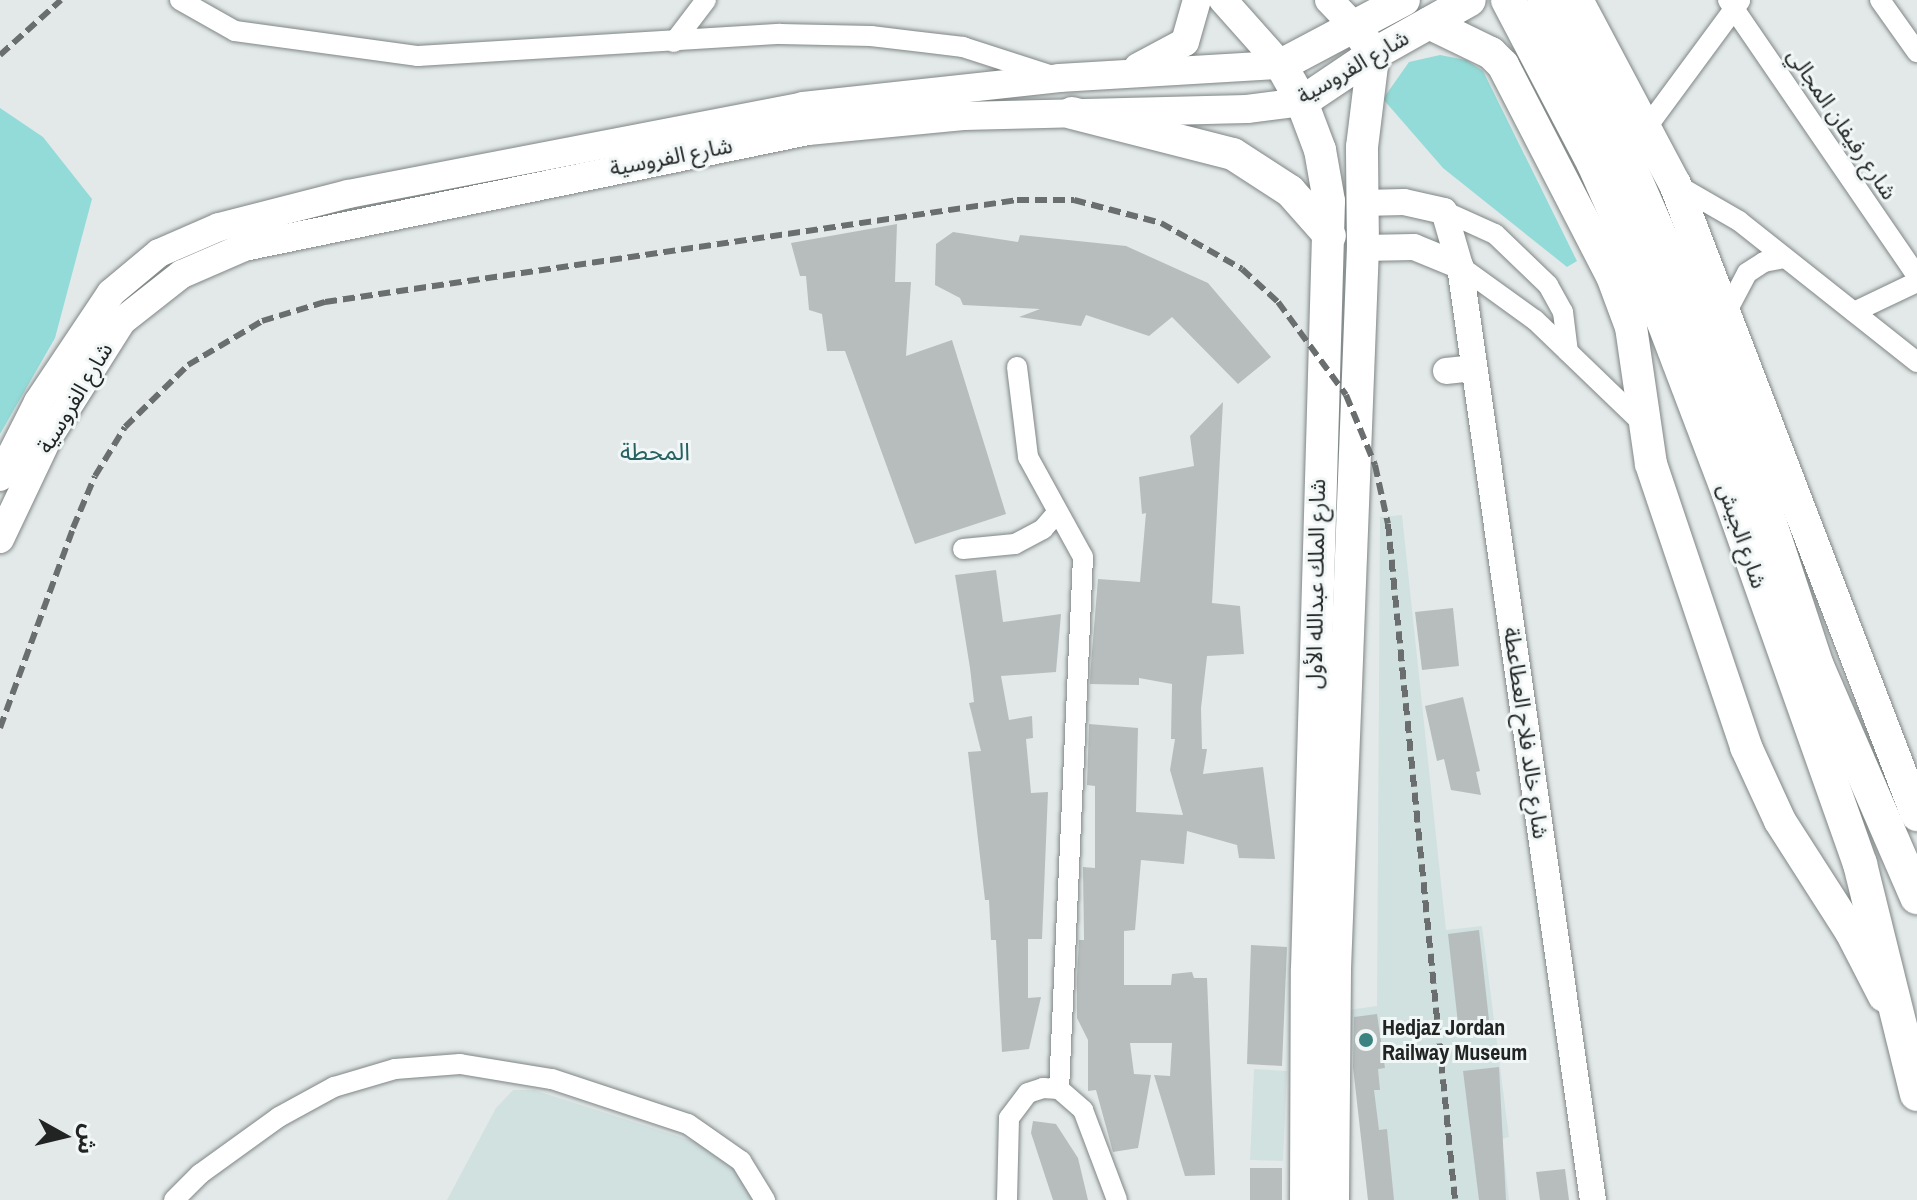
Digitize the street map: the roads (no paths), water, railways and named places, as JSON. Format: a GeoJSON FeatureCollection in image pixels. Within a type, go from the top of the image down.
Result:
{"type":"FeatureCollection","features":[{"type":"Feature","properties":{"kind":"highway","name":"شارع الجيش"},"geometry":{"type":"LineString","coordinates":[[1508,0],[1594,164],[1663,320],[1860,864],[1917,1094]]}},
{"type":"Feature","properties":{"kind":"highway","name":"شارع الجيش"},"geometry":{"type":"LineString","coordinates":[[1544,0],[1621,147],[1683,289],[1757,484],[1817,666],[1906,848],[1917,897]]}},
{"type":"Feature","properties":{"kind":"main road"},"geometry":{"type":"LineString","coordinates":[[1100,76],[1151,64],[1175,51],[1192,30],[1197,0]]}},
{"type":"Feature","properties":{"kind":"main road","name":"شارع الملك عبدالله الأول"},"geometry":{"type":"LineString","coordinates":[[1223,0],[1281,65],[1302,102],[1326,174],[1330,236],[1307,969],[1306,1200]]}},
{"type":"Feature","properties":{"kind":"main road"},"geometry":{"type":"LineString","coordinates":[[1329,0],[1353,25],[1372,55]]}},
{"type":"Feature","properties":{"kind":"main road","name":"شارع الفروسية"},"geometry":{"type":"LineString","coordinates":[[0,477],[38,402],[111,293],[149,259],[219,227],[348,194],[803,106],[1059,78],[1281,65],[1404,0]]}},
{"type":"Feature","properties":{"kind":"main road","name":"شارع الفروسية"},"geometry":{"type":"LineString","coordinates":[[0,539],[48,438],[122,321],[147,297],[208,260],[288,236],[808,131],[963,116],[1302,102],[1372,55],[1470,0]]}},
{"type":"Feature","properties":{"kind":"main road"},"geometry":{"type":"LineString","coordinates":[[1577,0],[1675,184],[1727,311],[1917,815]]}},
{"type":"Feature","properties":{"kind":"main road"},"geometry":{"type":"LineString","coordinates":[[1429,23],[1491,53],[1503,65],[1573,192],[1624,301],[1641,422],[1664,506],[1756,772],[1787,833],[1851,932],[1897,1021]]}},
{"type":"Feature","properties":{"kind":"main road","name":"شارع الملك عبدالله الأول"},"geometry":{"type":"LineString","coordinates":[[1333,1200],[1335,969],[1363,248],[1362,147],[1372,55]]}},
{"type":"Feature","properties":{"kind":"main road"},"geometry":{"type":"LineString","coordinates":[[1072,113],[1233,154],[1290,191],[1330,236]]}},
{"type":"Feature","properties":{"kind":"street"},"geometry":{"type":"LineString","coordinates":[[180,0],[235,31],[418,56],[780,34],[871,36],[963,47],[1059,78]]}},
{"type":"Feature","properties":{"kind":"street"},"geometry":{"type":"LineString","coordinates":[[674,42],[706,0]]}},
{"type":"Feature","properties":{"kind":"street"},"geometry":{"type":"LineString","coordinates":[[1880,0],[1917,52]]}},
{"type":"Feature","properties":{"kind":"street"},"geometry":{"type":"LineString","coordinates":[[1647,127],[1734,3]]}},
{"type":"Feature","properties":{"kind":"street","name":"شارع رفيفان المجالي"},"geometry":{"type":"LineString","coordinates":[[1734,3],[1917,279]]}},
{"type":"Feature","properties":{"kind":"street"},"geometry":{"type":"LineString","coordinates":[[1675,184],[1719,207],[1917,362]]}},
{"type":"Feature","properties":{"kind":"street"},"geometry":{"type":"LineString","coordinates":[[1362,203],[1404,202],[1444,211],[1495,234],[1548,285],[1563,312],[1568,352]]}},
{"type":"Feature","properties":{"kind":"street","name":"شارع خالد فلاح العطاعطة"},"geometry":{"type":"LineString","coordinates":[[1444,211],[1460,266],[1593,1200]]}},
{"type":"Feature","properties":{"kind":"street"},"geometry":{"type":"LineString","coordinates":[[1363,248],[1414,247],[1460,266],[1517,306],[1641,422]]}},
{"type":"Feature","properties":{"kind":"street"},"geometry":{"type":"LineString","coordinates":[[1727,311],[1747,273],[1764,262],[1785,258]]}},
{"type":"Feature","properties":{"kind":"street"},"geometry":{"type":"LineString","coordinates":[[1854,312],[1917,279]]}},
{"type":"Feature","properties":{"kind":"street"},"geometry":{"type":"LineString","coordinates":[[1017,367],[1028,457],[1056,514],[1080,545],[1083,569],[1059,1089]]}},
{"type":"Feature","properties":{"kind":"street"},"geometry":{"type":"LineString","coordinates":[[1446,371],[1473,368]]}},
{"type":"Feature","properties":{"kind":"street"},"geometry":{"type":"LineString","coordinates":[[963,549],[1015,544],[1043,529],[1056,514]]}},
{"type":"Feature","properties":{"kind":"street"},"geometry":{"type":"LineString","coordinates":[[174,1200],[200,1174],[279,1117],[334,1087],[395,1069],[460,1064],[552,1079],[688,1124],[741,1161],[765,1200]]}},
{"type":"Feature","properties":{"kind":"street"},"geometry":{"type":"LineString","coordinates":[[1007,1200],[1009,1118],[1028,1093],[1059,1089],[1083,1110],[1117,1200]]}},
{"type":"Feature","properties":{"kind":"railway"},"geometry":{"type":"LineString","coordinates":[[0,55],[61,0]]}},
{"type":"Feature","properties":{"kind":"railway"},"geometry":{"type":"LineString","coordinates":[[0,728],[73,528],[95,476],[125,427],[188,365],[262,321],[325,302],[1017,200],[1074,200],[1161,223],[1242,269],[1278,302],[1346,395],[1375,465],[1388,524],[1455,1200]]}},
{"type":"Feature","properties":{"kind":"place","name":"Hedjaz Jordan Railway Museum"},"geometry":{"type":"Point","coordinates":[1366,1040]}},
{"type":"Feature","properties":{"kind":"district","name":"المحطة"},"geometry":{"type":"Point","coordinates":[655,452]}}]}
